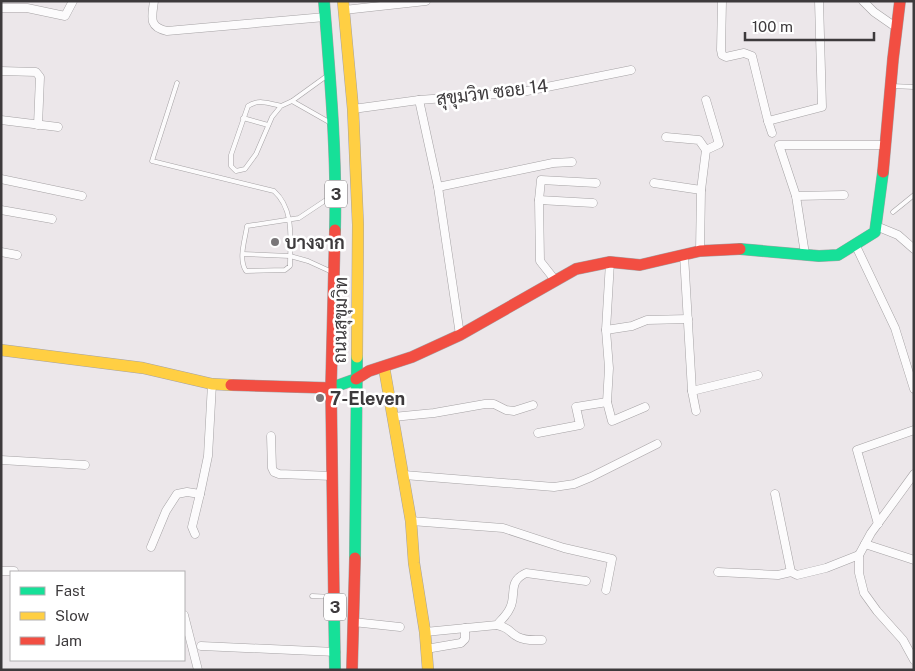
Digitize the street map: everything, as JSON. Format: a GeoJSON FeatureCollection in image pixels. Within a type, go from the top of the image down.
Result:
{"type":"FeatureCollection","features":[{"type":"Feature","properties":{"kind":"street"},"geometry":{"type":"LineString","coordinates":[[1,8],[27,8],[65,16],[73,1]]}},
{"type":"Feature","properties":{"kind":"street"},"geometry":{"type":"LineString","coordinates":[[154,1],[152,18],[154,24],[158,30],[167,31],[326,17]]}},
{"type":"Feature","properties":{"kind":"street","name":"ถนนสุขุมวิท"},"geometry":{"type":"LineString","coordinates":[[324,1],[336,193],[331,388],[335,670]]}},
{"type":"Feature","properties":{"kind":"street"},"geometry":{"type":"LineString","coordinates":[[344,6],[426,1]]}},
{"type":"Feature","properties":{"kind":"street"},"geometry":{"type":"LineString","coordinates":[[722,1],[722,55],[726,57],[744,53],[752,56],[772,133]]}},
{"type":"Feature","properties":{"kind":"street"},"geometry":{"type":"LineString","coordinates":[[768,121],[822,107],[819,1]]}},
{"type":"Feature","properties":{"kind":"street"},"geometry":{"type":"LineString","coordinates":[[863,1],[874,12],[897,28]]}},
{"type":"Feature","properties":{"kind":"street"},"geometry":{"type":"LineString","coordinates":[[1,350],[143,368],[212,384],[331,388],[369,371],[412,357],[460,335],[576,269],[610,262],[640,265],[700,250],[741,249],[819,256],[838,255],[875,232],[881,198],[900,1]]}},
{"type":"Feature","properties":{"kind":"street","name":"ถนนสุขุมวิท"},"geometry":{"type":"LineString","coordinates":[[344,6],[358,225],[356,505],[352,670]]}},
{"type":"Feature","properties":{"kind":"street","name":"สุขุมวิท ซอย 14"},"geometry":{"type":"LineString","coordinates":[[352,109],[419,100],[522,92],[630,70]]}},
{"type":"Feature","properties":{"kind":"street"},"geometry":{"type":"LineString","coordinates":[[1,71],[36,72],[39,74],[38,125]]}},
{"type":"Feature","properties":{"kind":"street"},"geometry":{"type":"LineString","coordinates":[[419,100],[438,187],[460,335]]}},
{"type":"Feature","properties":{"kind":"street"},"geometry":{"type":"LineString","coordinates":[[706,100],[719,144],[706,150]]}},
{"type":"Feature","properties":{"kind":"street"},"geometry":{"type":"LineString","coordinates":[[1,120],[58,127]]}},
{"type":"Feature","properties":{"kind":"street"},"geometry":{"type":"LineString","coordinates":[[666,137],[699,140],[706,150],[701,190],[700,250]]}},
{"type":"Feature","properties":{"kind":"street"},"geometry":{"type":"LineString","coordinates":[[805,254],[796,196],[779,145],[885,145]]}},
{"type":"Feature","properties":{"kind":"street"},"geometry":{"type":"LineString","coordinates":[[438,187],[553,162],[572,162]]}},
{"type":"Feature","properties":{"kind":"street"},"geometry":{"type":"LineString","coordinates":[[1,179],[82,196]]}},
{"type":"Feature","properties":{"kind":"street"},"geometry":{"type":"LineString","coordinates":[[555,280],[540,261],[539,200],[541,180],[596,183]]}},
{"type":"Feature","properties":{"kind":"street"},"geometry":{"type":"LineString","coordinates":[[654,183],[701,190]]}},
{"type":"Feature","properties":{"kind":"street"},"geometry":{"type":"LineString","coordinates":[[796,196],[844,195]]}},
{"type":"Feature","properties":{"kind":"street"},"geometry":{"type":"LineString","coordinates":[[539,200],[593,203]]}},
{"type":"Feature","properties":{"kind":"street"},"geometry":{"type":"LineString","coordinates":[[1,210],[52,218]]}},
{"type":"Feature","properties":{"kind":"street"},"geometry":{"type":"LineString","coordinates":[[876,226],[898,235],[914,249]]}},
{"type":"Feature","properties":{"kind":"street"},"geometry":{"type":"LineString","coordinates":[[855,244],[894,328],[914,390]]}},
{"type":"Feature","properties":{"kind":"street"},"geometry":{"type":"LineString","coordinates":[[1,252],[17,255]]}},
{"type":"Feature","properties":{"kind":"street"},"geometry":{"type":"LineString","coordinates":[[684,255],[692,391],[696,411]]}},
{"type":"Feature","properties":{"kind":"street"},"geometry":{"type":"LineString","coordinates":[[610,262],[606,330],[609,368],[607,402],[612,421],[646,407]]}},
{"type":"Feature","properties":{"kind":"street"},"geometry":{"type":"LineString","coordinates":[[606,330],[632,326],[647,320],[688,318]]}},
{"type":"Feature","properties":{"kind":"street"},"geometry":{"type":"LineString","coordinates":[[384,367],[411,521],[414,563],[425,632],[428,670]]}},
{"type":"Feature","properties":{"kind":"street"},"geometry":{"type":"LineString","coordinates":[[692,391],[758,375]]}},
{"type":"Feature","properties":{"kind":"street"},"geometry":{"type":"LineString","coordinates":[[195,534],[192,528],[208,456],[212,384]]}},
{"type":"Feature","properties":{"kind":"street"},"geometry":{"type":"LineString","coordinates":[[538,433],[580,425],[576,407],[607,402]]}},
{"type":"Feature","properties":{"kind":"street"},"geometry":{"type":"LineString","coordinates":[[393,417],[443,412],[484,404],[494,404],[506,410],[514,411],[534,405]]}},
{"type":"Feature","properties":{"kind":"street"},"geometry":{"type":"LineString","coordinates":[[878,524],[857,450],[914,430]]}},
{"type":"Feature","properties":{"kind":"street"},"geometry":{"type":"LineString","coordinates":[[271,436],[272,468],[274,472],[279,474],[332,476]]}},
{"type":"Feature","properties":{"kind":"street"},"geometry":{"type":"LineString","coordinates":[[404,475],[554,487],[574,484],[591,477],[657,444]]}},
{"type":"Feature","properties":{"kind":"street"},"geometry":{"type":"LineString","coordinates":[[1,460],[85,465]]}},
{"type":"Feature","properties":{"kind":"street"},"geometry":{"type":"LineString","coordinates":[[914,474],[878,524],[859,555],[859,573],[864,594],[877,612],[903,640],[914,660]]}},
{"type":"Feature","properties":{"kind":"street"},"geometry":{"type":"LineString","coordinates":[[151,547],[166,511],[177,494],[187,492],[200,494]]}},
{"type":"Feature","properties":{"kind":"street"},"geometry":{"type":"LineString","coordinates":[[774,494],[791,572]]}},
{"type":"Feature","properties":{"kind":"street"},"geometry":{"type":"LineString","coordinates":[[411,521],[503,528],[564,548],[612,559],[606,590]]}},
{"type":"Feature","properties":{"kind":"street"},"geometry":{"type":"LineString","coordinates":[[865,544],[914,560]]}},
{"type":"Feature","properties":{"kind":"street"},"geometry":{"type":"LineString","coordinates":[[718,572],[771,575],[791,572],[797,575],[826,568],[859,555]]}},
{"type":"Feature","properties":{"kind":"street"},"geometry":{"type":"LineString","coordinates":[[1,571],[14,571]]}},
{"type":"Feature","properties":{"kind":"street"},"geometry":{"type":"LineString","coordinates":[[497,625],[511,607],[512,591],[516,580],[526,573],[586,581]]}},
{"type":"Feature","properties":{"kind":"street"},"geometry":{"type":"LineString","coordinates":[[185,619],[198,670]]}},
{"type":"Feature","properties":{"kind":"street"},"geometry":{"type":"LineString","coordinates":[[353,622],[400,627]]}},
{"type":"Feature","properties":{"kind":"street"},"geometry":{"type":"LineString","coordinates":[[425,632],[497,625],[508,628],[516,636],[525,640],[542,640]]}},
{"type":"Feature","properties":{"kind":"street"},"geometry":{"type":"LineString","coordinates":[[426,649],[462,643],[466,639],[466,628]]}},
{"type":"Feature","properties":{"kind":"street"},"geometry":{"type":"LineString","coordinates":[[201,646],[336,652]]}},
{"type":"Feature","properties":{"kind":"lane"},"geometry":{"type":"LineString","coordinates":[[281,106],[265,102],[254,102],[248,106],[231,155],[231,166],[236,171],[245,169],[256,154],[272,117],[281,106],[292,101],[330,74]]}},
{"type":"Feature","properties":{"kind":"lane"},"geometry":{"type":"LineString","coordinates":[[177,83],[152,161],[274,191],[285,204],[290,221],[290,266],[286,270],[246,271],[242,265],[248,226],[290,221],[299,218],[336,193]]}},
{"type":"Feature","properties":{"kind":"lane"},"geometry":{"type":"LineString","coordinates":[[892,86],[914,87]]}},
{"type":"Feature","properties":{"kind":"lane"},"geometry":{"type":"LineString","coordinates":[[292,101],[333,124]]}},
{"type":"Feature","properties":{"kind":"lane"},"geometry":{"type":"LineString","coordinates":[[243,118],[268,126]]}},
{"type":"Feature","properties":{"kind":"lane"},"geometry":{"type":"LineString","coordinates":[[893,212],[914,195]]}},
{"type":"Feature","properties":{"kind":"lane"},"geometry":{"type":"LineString","coordinates":[[243,254],[290,256],[308,261],[335,274]]}},
{"type":"Feature","properties":{"kind":"lane"},"geometry":{"type":"LineString","coordinates":[[312,596],[335,597]]}},
{"type":"Feature","properties":{"kind":"traffic: fast"},"geometry":{"type":"LineString","coordinates":[[324,1],[334,144],[335,230]]}},
{"type":"Feature","properties":{"kind":"traffic: fast"},"geometry":{"type":"LineString","coordinates":[[740,249],[819,256],[838,255],[875,232],[883,172]]}},
{"type":"Feature","properties":{"kind":"traffic: fast"},"geometry":{"type":"LineString","coordinates":[[355,558],[357,357]]}},
{"type":"Feature","properties":{"kind":"traffic: fast"},"geometry":{"type":"LineString","coordinates":[[331,388],[356,379]]}},
{"type":"Feature","properties":{"kind":"traffic: fast"},"geometry":{"type":"LineString","coordinates":[[334,606],[335,670]]}},
{"type":"Feature","properties":{"kind":"traffic: slow"},"geometry":{"type":"LineString","coordinates":[[343,1],[353,109],[358,225],[357,357]]}},
{"type":"Feature","properties":{"kind":"traffic: slow"},"geometry":{"type":"LineString","coordinates":[[1,350],[143,368],[212,384],[231,385]]}},
{"type":"Feature","properties":{"kind":"traffic: slow"},"geometry":{"type":"LineString","coordinates":[[384,367],[411,521],[414,563],[425,632],[428,670]]}},
{"type":"Feature","properties":{"kind":"traffic: jam"},"geometry":{"type":"LineString","coordinates":[[883,172],[900,1]]}},
{"type":"Feature","properties":{"kind":"traffic: jam"},"geometry":{"type":"LineString","coordinates":[[334,606],[331,388],[335,230]]}},
{"type":"Feature","properties":{"kind":"traffic: jam"},"geometry":{"type":"LineString","coordinates":[[356,379],[369,371],[412,357],[460,335],[576,269],[610,262],[640,265],[700,251],[740,249]]}},
{"type":"Feature","properties":{"kind":"traffic: jam"},"geometry":{"type":"LineString","coordinates":[[231,385],[331,388]]}},
{"type":"Feature","properties":{"kind":"traffic: jam"},"geometry":{"type":"LineString","coordinates":[[352,670],[355,558]]}},
{"type":"Feature","properties":{"kind":"place","name":"บางจาก"},"geometry":{"type":"Point","coordinates":[275,242]}},
{"type":"Feature","properties":{"kind":"place","name":"7-Eleven"},"geometry":{"type":"Point","coordinates":[320,398]}}]}
